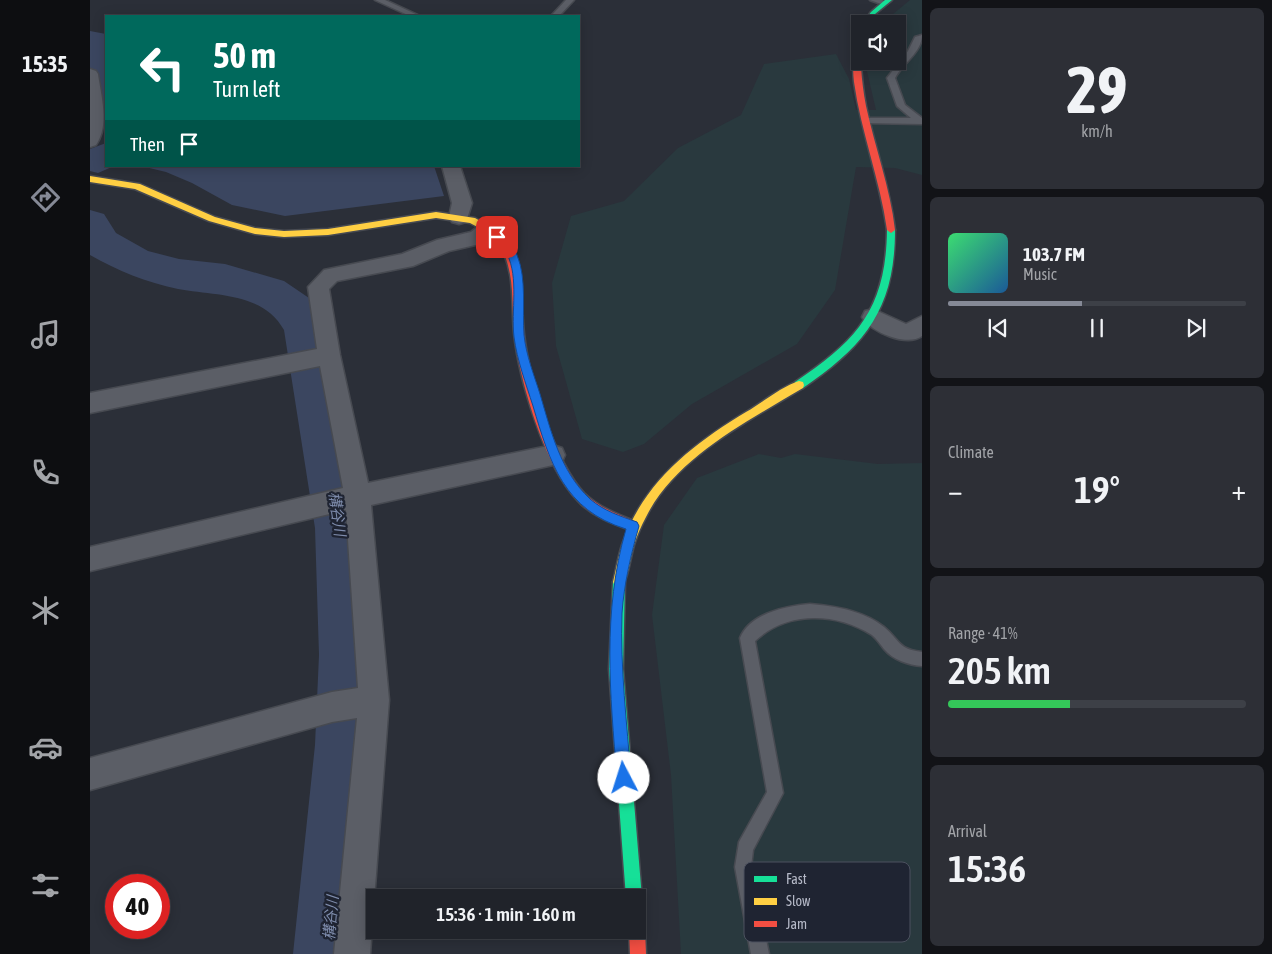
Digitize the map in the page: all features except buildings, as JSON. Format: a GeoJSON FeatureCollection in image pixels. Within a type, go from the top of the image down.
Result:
{"type":"FeatureCollection","features":[{"type":"Feature","properties":{"kind":"street"},"geometry":{"type":"LineString","coordinates":[[872,15],[883,1]]}},
{"type":"Feature","properties":{"kind":"street"},"geometry":{"type":"LineString","coordinates":[[633,889],[618,698],[616,612],[624,556],[633,526],[654,490],[683,459],[825,366],[856,339],[874,317],[887,286],[893,247],[890,214],[857,70]]}},
{"type":"Feature","properties":{"kind":"street"},"geometry":{"type":"LineString","coordinates":[[90,74],[95,121],[90,141]]}},
{"type":"Feature","properties":{"kind":"street"},"geometry":{"type":"LineString","coordinates":[[451,167],[462,203],[459,217]]}},
{"type":"Feature","properties":{"kind":"street"},"geometry":{"type":"LineString","coordinates":[[90,179],[115,181],[144,188],[214,221],[253,232],[298,234],[344,230],[433,215],[459,217],[476,222],[488,229],[506,245],[513,255],[516,270],[519,336],[526,366],[553,455],[568,483],[586,503],[611,519],[633,526]]}},
{"type":"Feature","properties":{"kind":"street"},"geometry":{"type":"LineString","coordinates":[[352,954],[355,703],[343,500],[329,355],[318,287],[331,274],[406,261],[444,245],[478,238],[488,229]]}},
{"type":"Feature","properties":{"kind":"street"},"geometry":{"type":"LineString","coordinates":[[874,317],[900,331],[918,334]]}},
{"type":"Feature","properties":{"kind":"street"},"geometry":{"type":"LineString","coordinates":[[90,403],[329,355]]}},
{"type":"Feature","properties":{"kind":"street"},"geometry":{"type":"LineString","coordinates":[[90,559],[343,500],[553,455]]}},
{"type":"Feature","properties":{"kind":"street"},"geometry":{"type":"LineString","coordinates":[[90,774],[355,703]]}},
{"type":"Feature","properties":{"kind":"street"},"geometry":{"type":"LineString","coordinates":[[637,939],[638,954]]}},
{"type":"Feature","properties":{"kind":"lane"},"geometry":{"type":"LineString","coordinates":[[379,0],[414,15]]}},
{"type":"Feature","properties":{"kind":"lane"},"geometry":{"type":"LineString","coordinates":[[556,15],[570,0]]}},
{"type":"Feature","properties":{"kind":"lane"},"geometry":{"type":"LineString","coordinates":[[921,121],[901,106],[891,78],[894,72],[909,58],[918,39],[922,37]]}},
{"type":"Feature","properties":{"kind":"lane"},"geometry":{"type":"LineString","coordinates":[[868,121],[921,121]]}},
{"type":"Feature","properties":{"kind":"lane"},"geometry":{"type":"LineString","coordinates":[[744,872],[745,848],[775,793],[747,638],[754,630],[768,622],[795,612],[827,610],[855,618],[880,632],[893,648],[909,657],[922,659]]}},
{"type":"Feature","properties":{"kind":"shaded area"},"geometry":{"type":"Polygon","coordinates":[[[910,0],[922,0],[922,175],[895,168],[856,167],[835,290],[797,344],[692,404],[644,444],[623,452],[582,439],[556,346],[552,283],[571,216],[624,201],[678,148],[741,115],[764,64],[836,54],[849,79],[856,110],[876,110],[867,70],[906,70],[906,15],[892,15],[910,0]]]}},
{"type":"Feature","properties":{"kind":"shaded area"},"geometry":{"type":"Polygon","coordinates":[[[759,454],[781,458],[795,454],[878,464],[922,463],[922,954],[681,954],[671,775],[652,615],[664,525],[697,478],[759,454]]]}},
{"type":"Feature","properties":{"kind":"water"},"geometry":{"type":"Polygon","coordinates":[[[145,167],[434,167],[444,196],[285,216],[232,205],[192,183],[166,172],[145,167]]]}},
{"type":"Feature","properties":{"kind":"waterway"},"geometry":{"type":"LineString","coordinates":[[90,40],[101,42],[105,84]]}},
{"type":"Feature","properties":{"kind":"waterway","name":"構谷川"},"geometry":{"type":"LineString","coordinates":[[98,161],[105,155]]}},
{"type":"Feature","properties":{"kind":"waterway","name":"構谷川"},"geometry":{"type":"LineString","coordinates":[[90,223],[101,243],[135,262],[179,274],[225,279],[269,292],[294,309],[306,329],[341,528],[348,655],[346,745],[328,954]]}},
{"type":"Feature","properties":{"kind":"traffic: fast"},"geometry":{"type":"LineString","coordinates":[[872,15],[889,0]]}},
{"type":"Feature","properties":{"kind":"traffic: fast"},"geometry":{"type":"LineString","coordinates":[[799,385],[839,356],[869,321],[887,280],[891,256],[891,230]]}},
{"type":"Feature","properties":{"kind":"traffic: fast"},"geometry":{"type":"LineString","coordinates":[[619,582],[616,669],[633,889]]}},
{"type":"Feature","properties":{"kind":"traffic: slow"},"geometry":{"type":"LineString","coordinates":[[90,179],[137,186],[212,219],[255,231],[284,234],[328,232],[436,215],[472,220],[488,229],[504,244]]}},
{"type":"Feature","properties":{"kind":"traffic: slow"},"geometry":{"type":"LineString","coordinates":[[619,582],[628,544],[642,512],[661,485],[683,462],[709,442],[799,385]]}},
{"type":"Feature","properties":{"kind":"traffic: jam"},"geometry":{"type":"LineString","coordinates":[[858,70],[862,106],[888,206],[891,230]]}},
{"type":"Feature","properties":{"kind":"traffic: jam"},"geometry":{"type":"LineString","coordinates":[[504,244],[514,265],[518,287],[519,333],[526,371],[541,419],[560,465],[580,496],[605,514],[633,526]]}},
{"type":"Feature","properties":{"kind":"traffic: jam"},"geometry":{"type":"LineString","coordinates":[[637,939],[638,954]]}},
{"type":"Feature","properties":{"kind":"route"},"geometry":{"type":"LineString","coordinates":[[497,237],[513,255],[516,270],[519,336],[526,366],[553,455],[568,483],[586,503],[611,519],[633,526],[624,556],[616,612],[618,698],[624,778]]}}]}
